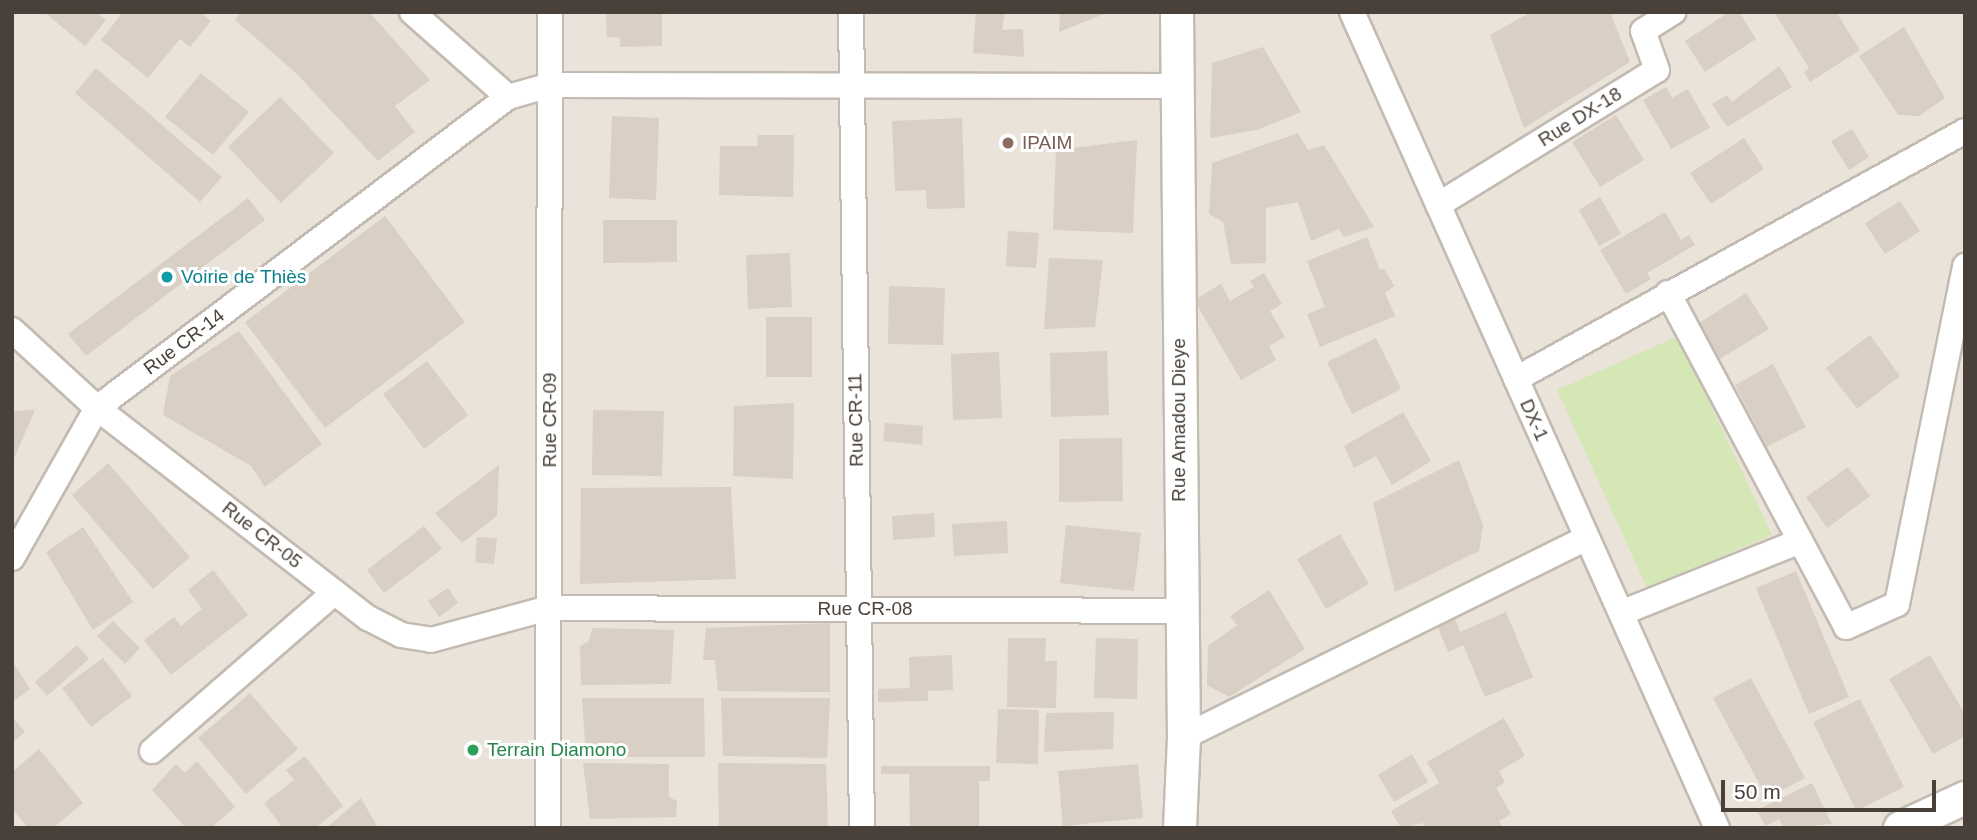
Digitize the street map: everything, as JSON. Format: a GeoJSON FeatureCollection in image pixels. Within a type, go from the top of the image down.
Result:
{"type":"FeatureCollection","features":[{"type":"Feature","properties":{"kind":"street"},"geometry":{"type":"LineString","coordinates":[[412,12],[508,96]]}},
{"type":"Feature","properties":{"kind":"street","name":"Rue CR-09"},"geometry":{"type":"LineString","coordinates":[[548,828],[550,12]]}},
{"type":"Feature","properties":{"kind":"street","name":"Rue CR-11"},"geometry":{"type":"LineString","coordinates":[[851,12],[862,828]]}},
{"type":"Feature","properties":{"kind":"street","name":"Rue Amadou Dieye"},"geometry":{"type":"LineString","coordinates":[[1177,12],[1180,611],[1184,737],[1180,828]]}},
{"type":"Feature","properties":{"kind":"street","name":"DX-1"},"geometry":{"type":"LineString","coordinates":[[1352,12],[1717,828]]}},
{"type":"Feature","properties":{"kind":"street","name":"Rue DX-18"},"geometry":{"type":"LineString","coordinates":[[1438,205],[1657,70],[1643,30],[1673,12]]}},
{"type":"Feature","properties":{"kind":"street","name":"Rue CR-14"},"geometry":{"type":"LineString","coordinates":[[12,558],[97,408],[508,96],[550,85],[850,83],[1178,86]]}},
{"type":"Feature","properties":{"kind":"street"},"geometry":{"type":"LineString","coordinates":[[1516,379],[1965,131]]}},
{"type":"Feature","properties":{"kind":"street"},"geometry":{"type":"LineString","coordinates":[[1668,293],[1846,627],[1897,604],[1965,266]]}},
{"type":"Feature","properties":{"kind":"street","name":"Rue CR-05"},"geometry":{"type":"LineString","coordinates":[[12,330],[97,408],[335,592],[401,635],[430,640],[549,608]]}},
{"type":"Feature","properties":{"kind":"street"},"geometry":{"type":"LineString","coordinates":[[1184,737],[1587,538]]}},
{"type":"Feature","properties":{"kind":"street"},"geometry":{"type":"LineString","coordinates":[[1621,613],[1800,541]]}},
{"type":"Feature","properties":{"kind":"street"},"geometry":{"type":"LineString","coordinates":[[152,751],[335,592]]}},
{"type":"Feature","properties":{"kind":"street","name":"Rue CR-08"},"geometry":{"type":"LineString","coordinates":[[549,608],[1180,611]]}},
{"type":"Feature","properties":{"kind":"street"},"geometry":{"type":"LineString","coordinates":[[1899,828],[1962,805]]}},
{"type":"Feature","properties":{"kind":"shaded area"},"geometry":{"type":"Polygon","coordinates":[[[12,12],[1965,12],[1965,828],[12,828],[12,12]]]}},
{"type":"Feature","properties":{"kind":"green space"},"geometry":{"type":"Polygon","coordinates":[[[1678,336],[1772,535],[1647,588],[1557,390],[1678,336]]]}},
{"type":"Feature","properties":{"kind":"building"},"geometry":{"type":"Polygon","coordinates":[[[44,12],[96,12],[106,20],[85,46],[44,12]]]}},
{"type":"Feature","properties":{"kind":"building"},"geometry":{"type":"Polygon","coordinates":[[[123,12],[200,12],[211,21],[190,47],[180,39],[148,78],[101,40],[123,12]]]}},
{"type":"Feature","properties":{"kind":"building"},"geometry":{"type":"Polygon","coordinates":[[[241,12],[369,12],[430,80],[395,106],[415,132],[378,161],[297,74],[235,20],[241,12]]]}},
{"type":"Feature","properties":{"kind":"building"},"geometry":{"type":"Polygon","coordinates":[[[606,12],[662,12],[662,46],[620,47],[620,38],[607,37],[606,12]]]}},
{"type":"Feature","properties":{"kind":"building"},"geometry":{"type":"Polygon","coordinates":[[[976,12],[1005,12],[1002,30],[1023,29],[1024,57],[973,53],[976,12]]]}},
{"type":"Feature","properties":{"kind":"building"},"geometry":{"type":"Polygon","coordinates":[[[1060,12],[1109,12],[1059,32],[1060,12]]]}},
{"type":"Feature","properties":{"kind":"building"},"geometry":{"type":"Polygon","coordinates":[[[1531,12],[1610,12],[1630,62],[1524,128],[1490,35],[1531,12]]]}},
{"type":"Feature","properties":{"kind":"building"},"geometry":{"type":"Polygon","coordinates":[[[1729,12],[1739,12],[1756,39],[1705,72],[1685,41],[1729,12]]]}},
{"type":"Feature","properties":{"kind":"building"},"geometry":{"type":"Polygon","coordinates":[[[1781,12],[1836,12],[1860,50],[1810,82],[1804,72],[1809,68],[1776,15],[1781,12]]]}},
{"type":"Feature","properties":{"kind":"building"},"geometry":{"type":"Polygon","coordinates":[[[1904,27],[1945,98],[1919,116],[1898,115],[1859,56],[1904,27]]]}},
{"type":"Feature","properties":{"kind":"building"},"geometry":{"type":"Polygon","coordinates":[[[1263,47],[1301,112],[1257,130],[1210,138],[1212,63],[1263,47]]]}},
{"type":"Feature","properties":{"kind":"building"},"geometry":{"type":"Polygon","coordinates":[[[1779,66],[1792,87],[1727,127],[1712,104],[1727,95],[1732,102],[1779,66]]]}},
{"type":"Feature","properties":{"kind":"building"},"geometry":{"type":"Polygon","coordinates":[[[96,68],[222,177],[200,202],[75,93],[96,68]]]}},
{"type":"Feature","properties":{"kind":"building"},"geometry":{"type":"Polygon","coordinates":[[[201,73],[249,112],[213,155],[165,117],[201,73]]]}},
{"type":"Feature","properties":{"kind":"building"},"geometry":{"type":"Polygon","coordinates":[[[1666,87],[1672,98],[1688,89],[1710,128],[1671,149],[1643,100],[1666,87]]]}},
{"type":"Feature","properties":{"kind":"building"},"geometry":{"type":"Polygon","coordinates":[[[280,97],[334,153],[281,203],[228,147],[280,97]]]}},
{"type":"Feature","properties":{"kind":"building"},"geometry":{"type":"Polygon","coordinates":[[[1616,115],[1644,160],[1600,187],[1572,142],[1616,115]]]}},
{"type":"Feature","properties":{"kind":"building"},"geometry":{"type":"Polygon","coordinates":[[[612,116],[659,118],[656,200],[609,198],[612,116]]]}},
{"type":"Feature","properties":{"kind":"building"},"geometry":{"type":"Polygon","coordinates":[[[962,118],[965,208],[927,209],[926,190],[895,191],[892,121],[962,118]]]}},
{"type":"Feature","properties":{"kind":"building"},"geometry":{"type":"Polygon","coordinates":[[[1852,129],[1869,157],[1849,170],[1831,141],[1852,129]]]}},
{"type":"Feature","properties":{"kind":"building"},"geometry":{"type":"Polygon","coordinates":[[[1298,133],[1308,150],[1324,145],[1374,227],[1344,237],[1339,229],[1311,241],[1298,202],[1266,208],[1266,263],[1231,264],[1223,222],[1209,214],[1212,163],[1298,133]]]}},
{"type":"Feature","properties":{"kind":"building"},"geometry":{"type":"Polygon","coordinates":[[[758,135],[794,135],[793,197],[719,195],[720,146],[757,146],[758,135]]]}},
{"type":"Feature","properties":{"kind":"building"},"geometry":{"type":"Polygon","coordinates":[[[1744,138],[1764,169],[1711,204],[1690,173],[1744,138]]]}},
{"type":"Feature","properties":{"kind":"building"},"geometry":{"type":"Polygon","coordinates":[[[1137,140],[1133,233],[1053,230],[1056,150],[1137,140]]]}},
{"type":"Feature","properties":{"kind":"building"},"geometry":{"type":"Polygon","coordinates":[[[1600,197],[1621,234],[1599,246],[1579,210],[1600,197]]]}},
{"type":"Feature","properties":{"kind":"building","name":"Voirie de Thiès"},"geometry":{"type":"Polygon","coordinates":[[[248,198],[265,220],[86,356],[68,334],[248,198]]]}},
{"type":"Feature","properties":{"kind":"building"},"geometry":{"type":"Polygon","coordinates":[[[1900,201],[1920,231],[1885,254],[1865,223],[1900,201]]]}},
{"type":"Feature","properties":{"kind":"building"},"geometry":{"type":"Polygon","coordinates":[[[1665,212],[1681,240],[1689,235],[1695,245],[1647,273],[1651,279],[1626,294],[1600,250],[1665,212]]]}},
{"type":"Feature","properties":{"kind":"building"},"geometry":{"type":"Polygon","coordinates":[[[385,216],[465,322],[325,428],[245,322],[385,216]]]}},
{"type":"Feature","properties":{"kind":"building"},"geometry":{"type":"Polygon","coordinates":[[[603,220],[677,220],[677,262],[603,263],[603,220]]]}},
{"type":"Feature","properties":{"kind":"building"},"geometry":{"type":"Polygon","coordinates":[[[1008,231],[1039,233],[1036,268],[1006,266],[1008,231]]]}},
{"type":"Feature","properties":{"kind":"building"},"geometry":{"type":"Polygon","coordinates":[[[1367,237],[1380,270],[1384,268],[1394,286],[1385,293],[1395,316],[1320,347],[1307,314],[1325,307],[1307,261],[1367,237]]]}},
{"type":"Feature","properties":{"kind":"building"},"geometry":{"type":"Polygon","coordinates":[[[790,253],[792,307],[748,309],[746,255],[790,253]]]}},
{"type":"Feature","properties":{"kind":"building"},"geometry":{"type":"Polygon","coordinates":[[[1049,258],[1103,260],[1095,327],[1044,329],[1049,258]]]}},
{"type":"Feature","properties":{"kind":"building"},"geometry":{"type":"Polygon","coordinates":[[[1264,273],[1282,304],[1270,311],[1285,337],[1269,346],[1276,360],[1241,380],[1194,300],[1221,284],[1230,301],[1254,287],[1250,281],[1264,273]]]}},
{"type":"Feature","properties":{"kind":"building"},"geometry":{"type":"Polygon","coordinates":[[[889,286],[945,288],[943,345],[888,344],[889,286]]]}},
{"type":"Feature","properties":{"kind":"building"},"geometry":{"type":"Polygon","coordinates":[[[1746,293],[1769,329],[1715,362],[1693,327],[1746,293]]]}},
{"type":"Feature","properties":{"kind":"building"},"geometry":{"type":"Polygon","coordinates":[[[766,317],[812,317],[812,377],[766,377],[766,317]]]}},
{"type":"Feature","properties":{"kind":"building"},"geometry":{"type":"Polygon","coordinates":[[[239,331],[322,444],[265,487],[251,466],[163,415],[170,376],[239,331]]]}},
{"type":"Feature","properties":{"kind":"building"},"geometry":{"type":"Polygon","coordinates":[[[1870,335],[1900,376],[1857,409],[1826,368],[1870,335]]]}},
{"type":"Feature","properties":{"kind":"building"},"geometry":{"type":"Polygon","coordinates":[[[1376,338],[1401,389],[1352,414],[1327,362],[1376,338]]]}},
{"type":"Feature","properties":{"kind":"building"},"geometry":{"type":"Polygon","coordinates":[[[1107,351],[1109,415],[1051,417],[1050,353],[1107,351]]]}},
{"type":"Feature","properties":{"kind":"building"},"geometry":{"type":"Polygon","coordinates":[[[999,352],[1002,418],[953,420],[951,354],[999,352]]]}},
{"type":"Feature","properties":{"kind":"building"},"geometry":{"type":"Polygon","coordinates":[[[427,361],[468,415],[424,449],[383,394],[427,361]]]}},
{"type":"Feature","properties":{"kind":"building"},"geometry":{"type":"Polygon","coordinates":[[[1773,364],[1806,427],[1767,447],[1735,385],[1773,364]]]}},
{"type":"Feature","properties":{"kind":"building"},"geometry":{"type":"Polygon","coordinates":[[[794,403],[793,479],[733,476],[734,406],[794,403]]]}},
{"type":"Feature","properties":{"kind":"building"},"geometry":{"type":"Polygon","coordinates":[[[35,410],[12,463],[12,411],[35,410]]]}},
{"type":"Feature","properties":{"kind":"building"},"geometry":{"type":"Polygon","coordinates":[[[593,410],[664,411],[662,476],[592,475],[593,410]]]}},
{"type":"Feature","properties":{"kind":"building"},"geometry":{"type":"Polygon","coordinates":[[[1403,412],[1431,461],[1392,485],[1376,456],[1354,468],[1344,446],[1403,412]]]}},
{"type":"Feature","properties":{"kind":"building"},"geometry":{"type":"Polygon","coordinates":[[[885,423],[923,426],[922,445],[883,441],[885,423]]]}},
{"type":"Feature","properties":{"kind":"building"},"geometry":{"type":"Polygon","coordinates":[[[1122,438],[1123,501],[1059,502],[1059,439],[1122,438]]]}},
{"type":"Feature","properties":{"kind":"building"},"geometry":{"type":"Polygon","coordinates":[[[1459,460],[1483,525],[1479,551],[1395,592],[1373,503],[1459,460]]]}},
{"type":"Feature","properties":{"kind":"building"},"geometry":{"type":"Polygon","coordinates":[[[108,463],[190,557],[153,589],[72,495],[108,463]]]}},
{"type":"Feature","properties":{"kind":"building"},"geometry":{"type":"Polygon","coordinates":[[[499,465],[497,516],[462,543],[435,513],[499,465]]]}},
{"type":"Feature","properties":{"kind":"building"},"geometry":{"type":"Polygon","coordinates":[[[1848,467],[1870,496],[1827,528],[1806,497],[1848,467]]]}},
{"type":"Feature","properties":{"kind":"building"},"geometry":{"type":"Polygon","coordinates":[[[731,487],[736,579],[580,584],[581,488],[731,487]]]}},
{"type":"Feature","properties":{"kind":"building"},"geometry":{"type":"Polygon","coordinates":[[[934,513],[935,537],[893,540],[892,516],[934,513]]]}},
{"type":"Feature","properties":{"kind":"building"},"geometry":{"type":"Polygon","coordinates":[[[1007,521],[1008,553],[954,556],[952,524],[1007,521]]]}},
{"type":"Feature","properties":{"kind":"building"},"geometry":{"type":"Polygon","coordinates":[[[1066,525],[1141,533],[1134,591],[1060,583],[1066,525]]]}},
{"type":"Feature","properties":{"kind":"building"},"geometry":{"type":"Polygon","coordinates":[[[424,526],[442,549],[384,593],[367,570],[424,526]]]}},
{"type":"Feature","properties":{"kind":"building"},"geometry":{"type":"Polygon","coordinates":[[[83,527],[133,602],[93,630],[46,552],[83,527]]]}},
{"type":"Feature","properties":{"kind":"building"},"geometry":{"type":"Polygon","coordinates":[[[1340,534],[1369,584],[1326,609],[1297,559],[1340,534]]]}},
{"type":"Feature","properties":{"kind":"building"},"geometry":{"type":"Polygon","coordinates":[[[477,537],[497,538],[494,564],[475,562],[477,537]]]}},
{"type":"Feature","properties":{"kind":"building"},"geometry":{"type":"Polygon","coordinates":[[[213,570],[248,615],[171,675],[144,640],[174,617],[181,626],[202,609],[188,590],[213,570]]]}},
{"type":"Feature","properties":{"kind":"building"},"geometry":{"type":"Polygon","coordinates":[[[1796,571],[1849,697],[1809,714],[1756,588],[1796,571]]]}},
{"type":"Feature","properties":{"kind":"building"},"geometry":{"type":"Polygon","coordinates":[[[448,588],[458,603],[439,617],[428,601],[448,588]]]}},
{"type":"Feature","properties":{"kind":"building"},"geometry":{"type":"Polygon","coordinates":[[[1269,590],[1305,649],[1229,697],[1207,685],[1208,646],[1237,625],[1230,616],[1269,590]]]}},
{"type":"Feature","properties":{"kind":"building"},"geometry":{"type":"Polygon","coordinates":[[[1506,612],[1533,677],[1485,697],[1463,645],[1448,652],[1437,625],[1455,618],[1460,632],[1506,612]]]}},
{"type":"Feature","properties":{"kind":"building"},"geometry":{"type":"Polygon","coordinates":[[[113,621],[140,648],[125,664],[97,636],[113,621]]]}},
{"type":"Feature","properties":{"kind":"building"},"geometry":{"type":"Polygon","coordinates":[[[830,623],[830,692],[718,691],[715,660],[703,660],[706,628],[830,623]]]}},
{"type":"Feature","properties":{"kind":"building"},"geometry":{"type":"Polygon","coordinates":[[[593,628],[674,630],[671,684],[581,685],[580,646],[588,642],[593,628]]]}},
{"type":"Feature","properties":{"kind":"building"},"geometry":{"type":"Polygon","coordinates":[[[1008,638],[1046,638],[1045,661],[1057,661],[1056,708],[1007,707],[1008,638]]]}},
{"type":"Feature","properties":{"kind":"building"},"geometry":{"type":"Polygon","coordinates":[[[1096,638],[1138,639],[1137,699],[1094,698],[1096,638]]]}},
{"type":"Feature","properties":{"kind":"building"},"geometry":{"type":"Polygon","coordinates":[[[77,645],[89,659],[47,696],[35,682],[77,645]]]}},
{"type":"Feature","properties":{"kind":"building"},"geometry":{"type":"Polygon","coordinates":[[[952,655],[953,690],[928,691],[928,701],[878,702],[878,689],[910,688],[909,657],[952,655]]]}},
{"type":"Feature","properties":{"kind":"building"},"geometry":{"type":"Polygon","coordinates":[[[1930,655],[1965,714],[1965,736],[1933,754],[1889,679],[1930,655]]]}},
{"type":"Feature","properties":{"kind":"building"},"geometry":{"type":"Polygon","coordinates":[[[103,658],[132,696],[91,727],[62,688],[103,658]]]}},
{"type":"Feature","properties":{"kind":"building"},"geometry":{"type":"Polygon","coordinates":[[[12,661],[30,689],[12,702],[12,661]]]}},
{"type":"Feature","properties":{"kind":"building"},"geometry":{"type":"Polygon","coordinates":[[[1751,678],[1805,778],[1767,798],[1713,698],[1751,678]]]}},
{"type":"Feature","properties":{"kind":"building"},"geometry":{"type":"Polygon","coordinates":[[[250,693],[298,749],[246,794],[198,738],[250,693]]]}},
{"type":"Feature","properties":{"kind":"building"},"geometry":{"type":"Polygon","coordinates":[[[582,698],[704,698],[705,757],[586,757],[582,698]]]}},
{"type":"Feature","properties":{"kind":"building"},"geometry":{"type":"Polygon","coordinates":[[[721,698],[830,698],[827,758],[723,756],[721,698]]]}},
{"type":"Feature","properties":{"kind":"building"},"geometry":{"type":"Polygon","coordinates":[[[1860,699],[1904,787],[1856,811],[1813,722],[1860,699]]]}},
{"type":"Feature","properties":{"kind":"building"},"geometry":{"type":"Polygon","coordinates":[[[998,709],[1039,710],[1038,764],[996,763],[998,709]]]}},
{"type":"Feature","properties":{"kind":"building"},"geometry":{"type":"Polygon","coordinates":[[[1114,712],[1113,749],[1044,752],[1046,713],[1114,712]]]}},
{"type":"Feature","properties":{"kind":"building"},"geometry":{"type":"Polygon","coordinates":[[[12,717],[25,732],[12,743],[12,717]]]}},
{"type":"Feature","properties":{"kind":"building"},"geometry":{"type":"Polygon","coordinates":[[[1504,718],[1525,756],[1499,771],[1505,782],[1496,788],[1511,814],[1499,821],[1503,828],[1426,828],[1423,823],[1401,828],[1391,811],[1439,783],[1427,762],[1504,718]]]}},
{"type":"Feature","properties":{"kind":"building"},"geometry":{"type":"Polygon","coordinates":[[[39,749],[83,803],[53,828],[28,828],[12,809],[12,772],[39,749]]]}},
{"type":"Feature","properties":{"kind":"building"},"geometry":{"type":"Polygon","coordinates":[[[1412,754],[1428,782],[1394,802],[1378,775],[1412,754]]]}},
{"type":"Feature","properties":{"kind":"building"},"geometry":{"type":"Polygon","coordinates":[[[305,756],[343,806],[315,828],[283,828],[264,803],[294,780],[286,770],[305,756]]]}},
{"type":"Feature","properties":{"kind":"building"},"geometry":{"type":"Polygon","coordinates":[[[197,761],[235,807],[211,828],[186,828],[152,790],[176,764],[185,773],[197,761]]]}},
{"type":"Feature","properties":{"kind":"building"},"geometry":{"type":"Polygon","coordinates":[[[583,763],[669,764],[669,797],[677,801],[676,817],[590,819],[583,763]]]}},
{"type":"Feature","properties":{"kind":"building"},"geometry":{"type":"Polygon","coordinates":[[[718,763],[826,764],[828,828],[719,828],[718,763]]]}},
{"type":"Feature","properties":{"kind":"building"},"geometry":{"type":"Polygon","coordinates":[[[1138,764],[1143,818],[1063,826],[1058,771],[1138,764]]]}},
{"type":"Feature","properties":{"kind":"building"},"geometry":{"type":"Polygon","coordinates":[[[881,766],[990,766],[990,781],[979,781],[979,826],[910,827],[909,774],[881,774],[881,766]]]}},
{"type":"Feature","properties":{"kind":"building"},"geometry":{"type":"Polygon","coordinates":[[[1812,783],[1832,824],[1784,828],[1779,819],[1765,826],[1757,810],[1812,783]]]}},
{"type":"Feature","properties":{"kind":"building"},"geometry":{"type":"Polygon","coordinates":[[[361,798],[378,828],[326,828],[361,798]]]}},
{"type":"Feature","properties":{"kind":"place","name":"IPAIM"},"geometry":{"type":"Point","coordinates":[1008,143]}},
{"type":"Feature","properties":{"kind":"place","name":"Voirie de Thiès"},"geometry":{"type":"Point","coordinates":[167,277]}},
{"type":"Feature","properties":{"kind":"place","name":"Terrain Diamono"},"geometry":{"type":"Point","coordinates":[473,750]}}]}
